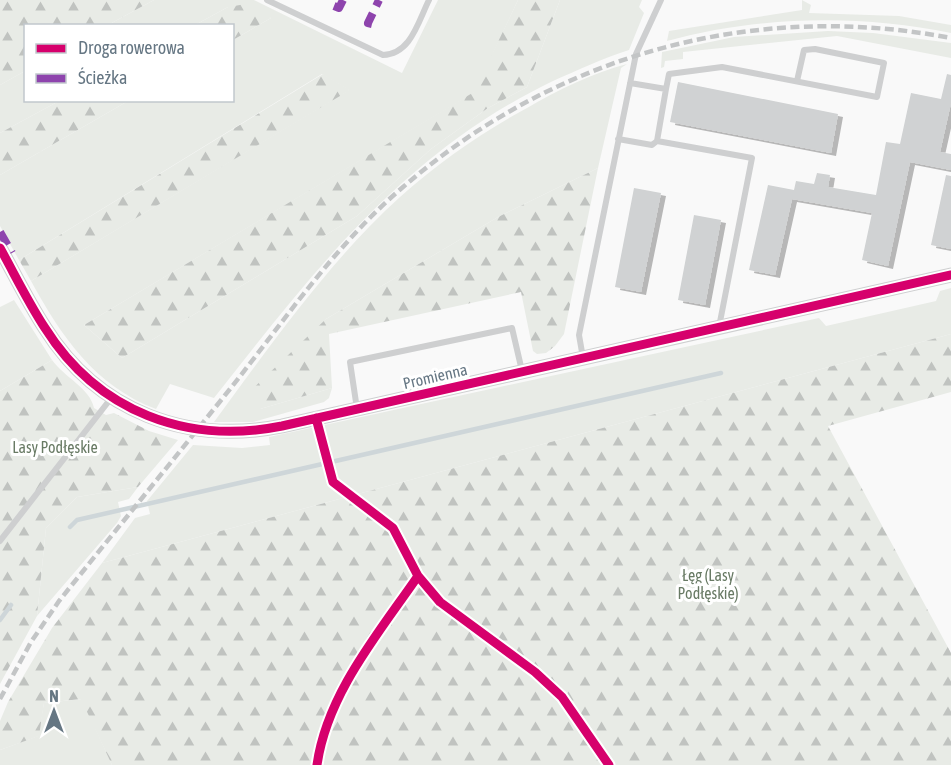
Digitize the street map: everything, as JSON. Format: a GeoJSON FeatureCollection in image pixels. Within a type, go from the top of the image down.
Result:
{"type":"FeatureCollection","features":[{"type":"Feature","properties":{"kind":"street","name":"Promienna"},"geometry":{"type":"LineString","coordinates":[[0,248],[45,329],[74,365],[112,396],[154,419],[210,432],[262,430],[951,275]]}},
{"type":"Feature","properties":{"kind":"lane"},"geometry":{"type":"LineString","coordinates":[[267,0],[382,55],[393,55],[409,41],[429,0]]}},
{"type":"Feature","properties":{"kind":"lane"},"geometry":{"type":"LineString","coordinates":[[583,358],[579,335],[636,54],[661,0]]}},
{"type":"Feature","properties":{"kind":"lane"},"geometry":{"type":"LineString","coordinates":[[618,139],[652,145],[657,141],[669,74],[722,67],[877,97],[884,63],[815,49],[804,50],[797,81]]}},
{"type":"Feature","properties":{"kind":"lane"},"geometry":{"type":"LineString","coordinates":[[630,82],[666,89]]}},
{"type":"Feature","properties":{"kind":"lane"},"geometry":{"type":"LineString","coordinates":[[657,141],[752,158],[719,328]]}},
{"type":"Feature","properties":{"kind":"lane"},"geometry":{"type":"LineString","coordinates":[[357,409],[350,362],[512,328],[522,372]]}},
{"type":"Feature","properties":{"kind":"lane"},"geometry":{"type":"LineString","coordinates":[[0,542],[112,396]]}},
{"type":"Feature","properties":{"kind":"lane"},"geometry":{"type":"LineString","coordinates":[[316,418],[333,482],[358,502]]}},
{"type":"Feature","properties":{"kind":"green space"},"geometry":{"type":"Polygon","coordinates":[[[0,0],[154,0],[110,24],[24,24],[24,72],[0,85],[0,0]]]}},
{"type":"Feature","properties":{"kind":"green space"},"geometry":{"type":"Polygon","coordinates":[[[154,0],[254,0],[402,73],[438,0],[518,0],[475,92],[84,325],[122,358],[357,216],[431,149],[488,108],[527,87],[560,0],[642,0],[639,7],[644,13],[629,50],[553,81],[499,110],[451,143],[406,179],[326,261],[214,398],[170,384],[156,409],[115,387],[82,357],[55,321],[31,281],[349,90],[322,74],[19,260],[0,226],[0,175],[126,102],[234,102],[234,39],[271,18],[228,7],[197,24],[110,24],[154,0]]]}},
{"type":"Feature","properties":{"kind":"green space"},"geometry":{"type":"Polygon","coordinates":[[[518,0],[560,0],[527,87],[488,108],[431,149],[357,216],[122,358],[84,325],[474,92],[518,0]]]}},
{"type":"Feature","properties":{"kind":"green space"},"geometry":{"type":"Polygon","coordinates":[[[802,0],[811,5],[809,13],[899,16],[951,25],[951,33],[880,23],[808,20],[737,27],[667,41],[669,31],[802,10],[802,0]]]}},
{"type":"Feature","properties":{"kind":"green space"},"geometry":{"type":"Polygon","coordinates":[[[246,4],[271,18],[234,39],[234,24],[197,24],[228,7],[246,4]]]}},
{"type":"Feature","properties":{"kind":"green space"},"geometry":{"type":"Polygon","coordinates":[[[828,31],[873,33],[951,43],[951,58],[837,36],[683,52],[683,59],[665,61],[664,67],[661,68],[662,52],[734,37],[828,31]]]}},
{"type":"Feature","properties":{"kind":"green space"},"geometry":{"type":"Polygon","coordinates":[[[627,64],[621,68],[598,168],[498,217],[326,319],[260,409],[332,388],[329,398],[324,402],[253,422],[214,422],[325,276],[374,221],[400,197],[445,160],[510,117],[576,83],[627,64]]]}},
{"type":"Feature","properties":{"kind":"green space"},"geometry":{"type":"Polygon","coordinates":[[[24,72],[24,102],[57,102],[0,133],[0,85],[24,72]]]}},
{"type":"Feature","properties":{"kind":"green space"},"geometry":{"type":"Polygon","coordinates":[[[323,74],[350,90],[31,281],[19,260],[323,74]]]}},
{"type":"Feature","properties":{"kind":"green space"},"geometry":{"type":"Polygon","coordinates":[[[57,102],[126,102],[0,175],[0,133],[57,102]]]}},
{"type":"Feature","properties":{"kind":"green space"},"geometry":{"type":"Polygon","coordinates":[[[598,168],[564,334],[546,353],[537,354],[533,351],[521,292],[329,334],[332,388],[260,409],[244,397],[326,319],[498,217],[598,168]]]}},
{"type":"Feature","properties":{"kind":"green space"},"geometry":{"type":"Polygon","coordinates":[[[951,288],[951,334],[102,563],[135,518],[150,514],[147,501],[193,445],[242,448],[270,445],[269,437],[819,318],[826,326],[936,301],[940,291],[951,288]]]}},
{"type":"Feature","properties":{"kind":"green space"},"geometry":{"type":"Polygon","coordinates":[[[14,300],[52,360],[0,391],[0,307],[14,300]]]}},
{"type":"Feature","properties":{"kind":"green space","name":"Łęg (Lasy Podłęskie)"},"geometry":{"type":"Polygon","coordinates":[[[951,334],[951,392],[828,426],[951,653],[951,765],[112,765],[81,699],[44,703],[39,736],[0,750],[0,721],[8,702],[52,628],[102,563],[951,334]]]}},
{"type":"Feature","properties":{"kind":"green space","name":"Lasy Podłęskie"},"geometry":{"type":"Polygon","coordinates":[[[52,360],[87,394],[94,408],[106,415],[114,413],[149,431],[178,440],[138,487],[77,497],[46,528],[37,616],[0,684],[0,391],[52,360]]]}},
{"type":"Feature","properties":{"kind":"green space"},"geometry":{"type":"Polygon","coordinates":[[[138,487],[129,499],[118,502],[121,516],[117,523],[37,616],[46,528],[77,497],[138,487]]]}},
{"type":"Feature","properties":{"kind":"green space"},"geometry":{"type":"Polygon","coordinates":[[[82,699],[112,765],[0,765],[0,750],[38,736],[44,703],[82,699]]]}},
{"type":"Feature","properties":{"kind":"building"},"geometry":{"type":"Polygon","coordinates":[[[947,74],[951,75],[951,103],[940,152],[951,154],[951,170],[910,162],[888,266],[862,260],[872,213],[792,199],[775,275],[749,270],[768,185],[794,190],[796,181],[814,184],[817,173],[830,175],[828,187],[876,195],[886,142],[900,144],[911,93],[941,99],[947,74]]]}},
{"type":"Feature","properties":{"kind":"building"},"geometry":{"type":"Polygon","coordinates":[[[678,82],[838,114],[831,153],[670,122],[678,82]]]}},
{"type":"Feature","properties":{"kind":"building"},"geometry":{"type":"Polygon","coordinates":[[[946,175],[951,176],[951,249],[931,245],[946,175]]]}},
{"type":"Feature","properties":{"kind":"building"},"geometry":{"type":"Polygon","coordinates":[[[634,188],[661,193],[641,292],[615,287],[634,188]]]}},
{"type":"Feature","properties":{"kind":"building"},"geometry":{"type":"Polygon","coordinates":[[[694,215],[721,220],[705,305],[678,300],[694,215]]]}},
{"type":"Feature","properties":{"kind":"waterway"},"geometry":{"type":"LineString","coordinates":[[70,527],[77,520],[721,373]]}},
{"type":"Feature","properties":{"kind":"waterway"},"geometry":{"type":"LineString","coordinates":[[0,620],[11,605]]}},
{"type":"Feature","properties":{"kind":"railway"},"geometry":{"type":"LineString","coordinates":[[0,699],[31,642],[59,601],[333,258],[355,233],[403,187],[462,141],[525,103],[591,72],[660,49],[730,34],[803,27],[877,28],[951,38]]}},
{"type":"Feature","properties":{"kind":"marked path"},"geometry":{"type":"LineString","coordinates":[[334,6],[339,8],[343,0]]}},
{"type":"Feature","properties":{"kind":"marked path"},"geometry":{"type":"LineString","coordinates":[[372,24],[368,23],[379,0]]}},
{"type":"Feature","properties":{"kind":"marked path"},"geometry":{"type":"LineString","coordinates":[[0,232],[12,253]]}},
{"type":"Feature","properties":{"kind":"cycle path"},"geometry":{"type":"LineString","coordinates":[[0,248],[45,328],[67,357],[91,381],[118,401],[148,416],[212,431],[247,431],[282,426],[951,275]]}},
{"type":"Feature","properties":{"kind":"cycle path"},"geometry":{"type":"LineString","coordinates":[[316,418],[333,482],[393,528],[418,576],[440,602],[535,672],[562,697],[609,765]]}},
{"type":"Feature","properties":{"kind":"cycle path"},"geometry":{"type":"LineString","coordinates":[[317,765],[331,714],[343,689],[371,643],[418,576]]}}]}
